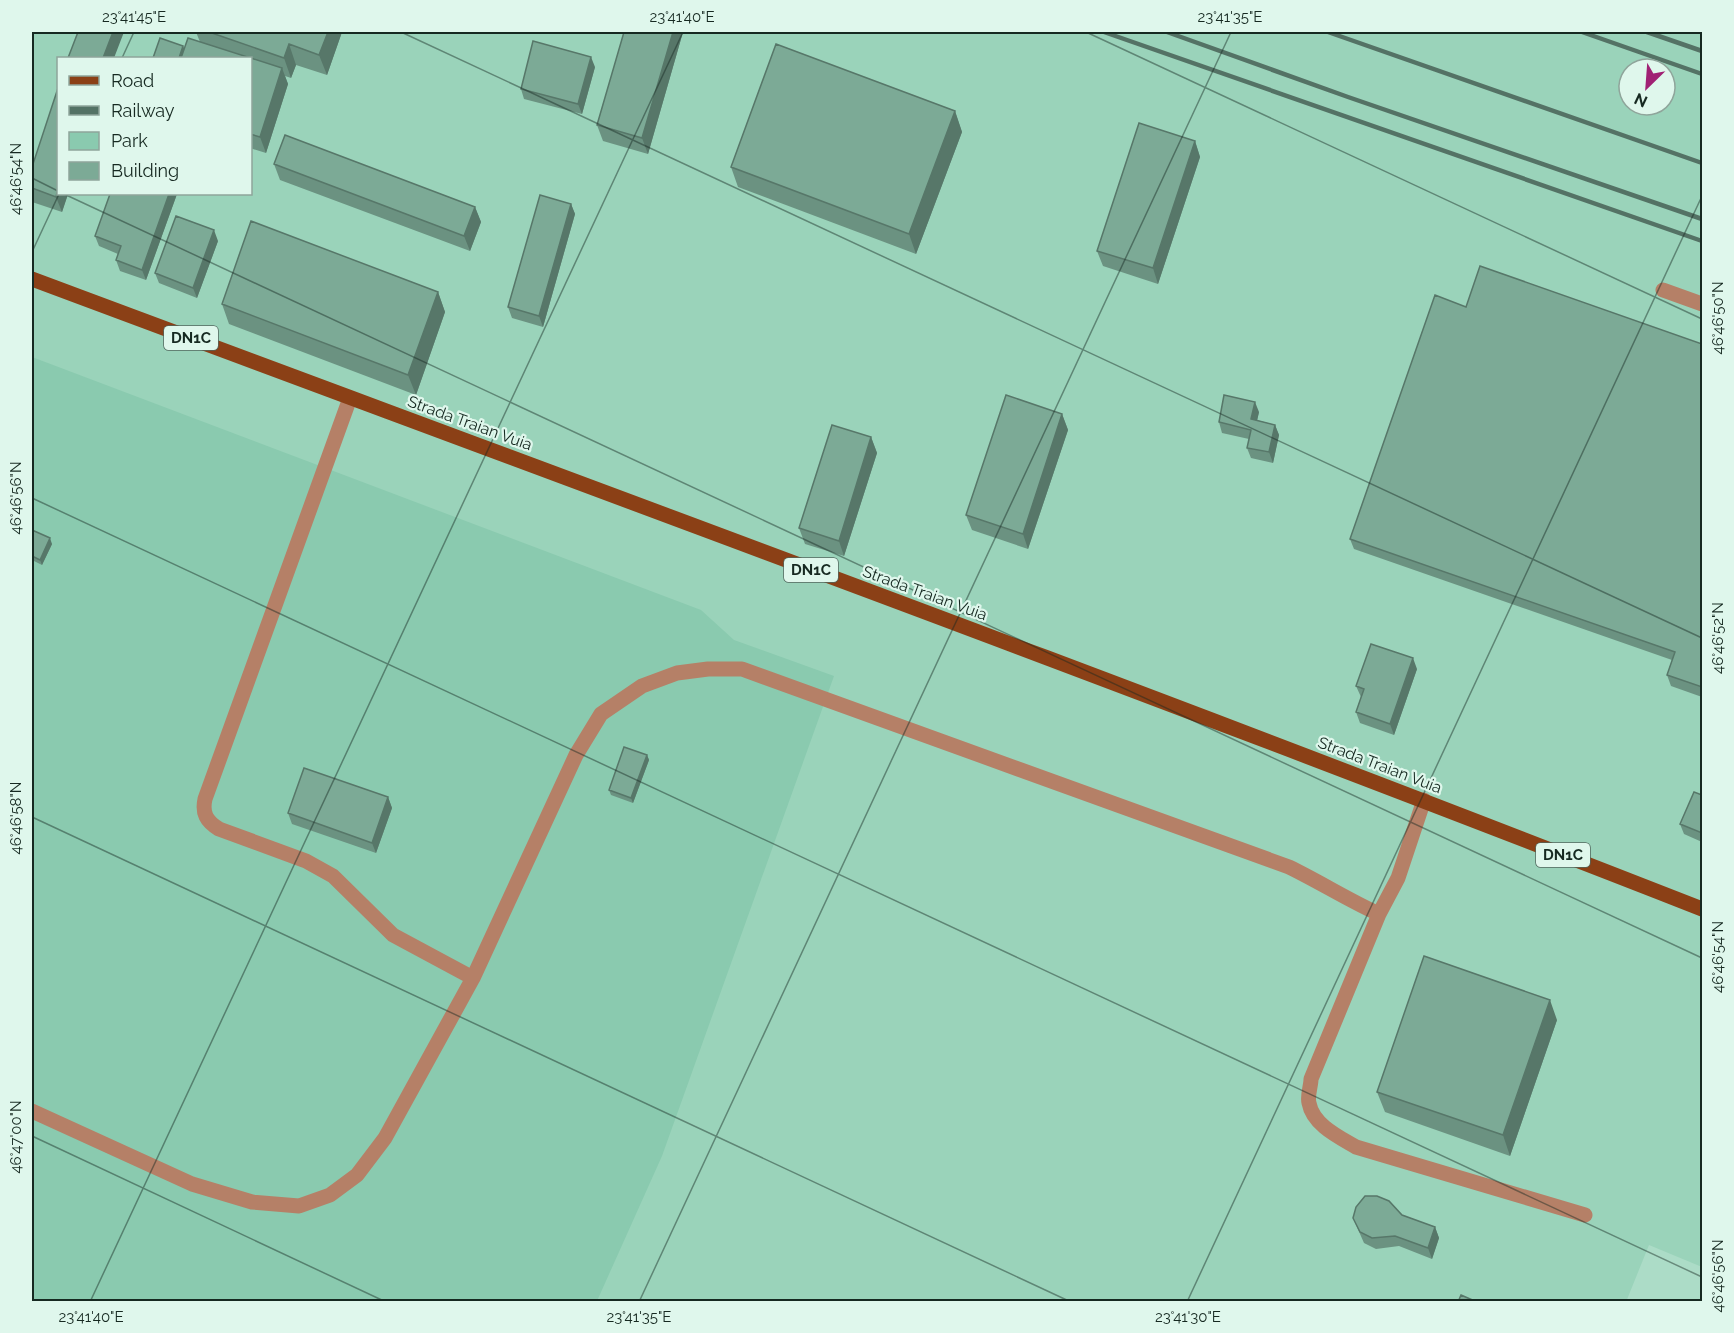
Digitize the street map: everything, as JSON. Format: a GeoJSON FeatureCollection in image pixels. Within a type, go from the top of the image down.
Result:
{"type":"FeatureCollection","features":[{"type":"Feature","properties":{"kind":"main road","name":"Strada Traian Vuia"},"geometry":{"type":"LineString","coordinates":[[32,279],[1424,800],[1702,909]]}},
{"type":"Feature","properties":{"kind":"lane"},"geometry":{"type":"LineString","coordinates":[[1663,290],[1702,304]]}},
{"type":"Feature","properties":{"kind":"lane"},"geometry":{"type":"LineString","coordinates":[[350,398],[204,799],[203,808],[205,817],[219,829],[306,861],[333,876],[393,935],[473,978]]}},
{"type":"Feature","properties":{"kind":"lane"},"geometry":{"type":"LineString","coordinates":[[32,1111],[192,1184],[252,1202],[299,1206],[330,1195],[357,1175],[385,1138],[473,978],[576,755],[602,714],[642,686],[676,673],[708,669],[742,669],[1289,867],[1379,915]]}},
{"type":"Feature","properties":{"kind":"lane"},"geometry":{"type":"LineString","coordinates":[[1424,800],[1398,878],[1379,915],[1311,1079],[1309,1103],[1319,1122],[1356,1147],[1585,1215]]}},
{"type":"Feature","properties":{"kind":"shaded area"},"geometry":{"type":"Polygon","coordinates":[[[32,32],[1702,32],[1702,1267],[1649,1245],[1626,1302],[32,1301],[32,32]]]}},
{"type":"Feature","properties":{"kind":"green space"},"geometry":{"type":"Polygon","coordinates":[[[32,357],[701,610],[734,640],[834,676],[662,1156],[597,1301],[32,1301],[32,357]]]}},
{"type":"Feature","properties":{"kind":"building"},"geometry":{"type":"Polygon","coordinates":[[[78,32],[113,32],[103,57],[68,57],[78,32]]]}},
{"type":"Feature","properties":{"kind":"building"},"geometry":{"type":"Polygon","coordinates":[[[209,32],[328,32],[319,55],[289,44],[284,58],[209,32]]]}},
{"type":"Feature","properties":{"kind":"building"},"geometry":{"type":"Polygon","coordinates":[[[624,32],[673,32],[642,138],[597,125],[624,32]]]}},
{"type":"Feature","properties":{"kind":"building"},"geometry":{"type":"Polygon","coordinates":[[[160,38],[183,46],[179,57],[153,57],[160,38]]]}},
{"type":"Feature","properties":{"kind":"building"},"geometry":{"type":"Polygon","coordinates":[[[188,38],[248,57],[181,57],[188,38]]]}},
{"type":"Feature","properties":{"kind":"building"},"geometry":{"type":"Polygon","coordinates":[[[533,41],[591,57],[578,104],[521,89],[533,41]]]}},
{"type":"Feature","properties":{"kind":"building"},"geometry":{"type":"Polygon","coordinates":[[[776,44],[955,111],[909,234],[731,167],[776,44]]]}},
{"type":"Feature","properties":{"kind":"building"},"geometry":{"type":"Polygon","coordinates":[[[252,58],[282,68],[260,137],[252,135],[252,58]]]}},
{"type":"Feature","properties":{"kind":"building"},"geometry":{"type":"Polygon","coordinates":[[[57,91],[56,197],[32,188],[32,167],[57,91]]]}},
{"type":"Feature","properties":{"kind":"building"},"geometry":{"type":"Polygon","coordinates":[[[1139,123],[1195,141],[1153,268],[1097,251],[1139,123]]]}},
{"type":"Feature","properties":{"kind":"building"},"geometry":{"type":"Polygon","coordinates":[[[285,135],[475,207],[464,236],[274,164],[285,135]]]}},
{"type":"Feature","properties":{"kind":"building"},"geometry":{"type":"Polygon","coordinates":[[[110,195],[169,195],[142,270],[116,260],[121,246],[95,236],[110,195]]]}},
{"type":"Feature","properties":{"kind":"building"},"geometry":{"type":"Polygon","coordinates":[[[540,195],[571,204],[539,316],[508,307],[540,195]]]}},
{"type":"Feature","properties":{"kind":"building"},"geometry":{"type":"Polygon","coordinates":[[[176,216],[214,230],[193,288],[155,273],[176,216]]]}},
{"type":"Feature","properties":{"kind":"building"},"geometry":{"type":"Polygon","coordinates":[[[251,221],[438,292],[408,375],[222,304],[251,221]]]}},
{"type":"Feature","properties":{"kind":"building"},"geometry":{"type":"Polygon","coordinates":[[[1480,266],[1702,344],[1702,687],[1667,675],[1675,652],[1350,539],[1435,295],[1466,307],[1480,266]]]}},
{"type":"Feature","properties":{"kind":"building"},"geometry":{"type":"Polygon","coordinates":[[[1006,395],[1062,414],[1023,534],[966,515],[1006,395]]]}},
{"type":"Feature","properties":{"kind":"building"},"geometry":{"type":"Polygon","coordinates":[[[1224,395],[1255,402],[1251,419],[1275,425],[1269,452],[1247,448],[1251,430],[1219,422],[1224,395]]]}},
{"type":"Feature","properties":{"kind":"building"},"geometry":{"type":"Polygon","coordinates":[[[832,425],[871,437],[839,541],[799,528],[832,425]]]}},
{"type":"Feature","properties":{"kind":"building"},"geometry":{"type":"Polygon","coordinates":[[[32,530],[50,538],[40,560],[32,556],[32,530]]]}},
{"type":"Feature","properties":{"kind":"building"},"geometry":{"type":"Polygon","coordinates":[[[1371,644],[1413,658],[1390,724],[1356,712],[1364,689],[1356,686],[1371,644]]]}},
{"type":"Feature","properties":{"kind":"building"},"geometry":{"type":"Polygon","coordinates":[[[624,747],[647,755],[631,798],[609,790],[624,747]]]}},
{"type":"Feature","properties":{"kind":"building"},"geometry":{"type":"Polygon","coordinates":[[[304,768],[388,797],[372,843],[288,813],[304,768]]]}},
{"type":"Feature","properties":{"kind":"building"},"geometry":{"type":"Polygon","coordinates":[[[1694,792],[1702,795],[1702,833],[1680,824],[1694,792]]]}},
{"type":"Feature","properties":{"kind":"building"},"geometry":{"type":"Polygon","coordinates":[[[1424,956],[1550,1000],[1503,1135],[1377,1092],[1424,956]]]}},
{"type":"Feature","properties":{"kind":"building"},"geometry":{"type":"Polygon","coordinates":[[[1365,1196],[1377,1196],[1389,1201],[1402,1215],[1435,1227],[1428,1248],[1395,1236],[1372,1238],[1360,1232],[1353,1218],[1356,1207],[1365,1196]]]}},
{"type":"Feature","properties":{"kind":"building"},"geometry":{"type":"Polygon","coordinates":[[[1461,1295],[1477,1302],[1458,1302],[1461,1295]]]}},
{"type":"Feature","properties":{"kind":"railway"},"geometry":{"type":"LineString","coordinates":[[1104,32],[1702,241]]}},
{"type":"Feature","properties":{"kind":"railway"},"geometry":{"type":"LineString","coordinates":[[1167,32],[1702,219]]}},
{"type":"Feature","properties":{"kind":"railway"},"geometry":{"type":"LineString","coordinates":[[1328,32],[1702,163]]}},
{"type":"Feature","properties":{"kind":"railway"},"geometry":{"type":"LineString","coordinates":[[1582,32],[1702,74]]}},
{"type":"Feature","properties":{"kind":"railway"},"geometry":{"type":"LineString","coordinates":[[1647,32],[1702,51]]}}]}
